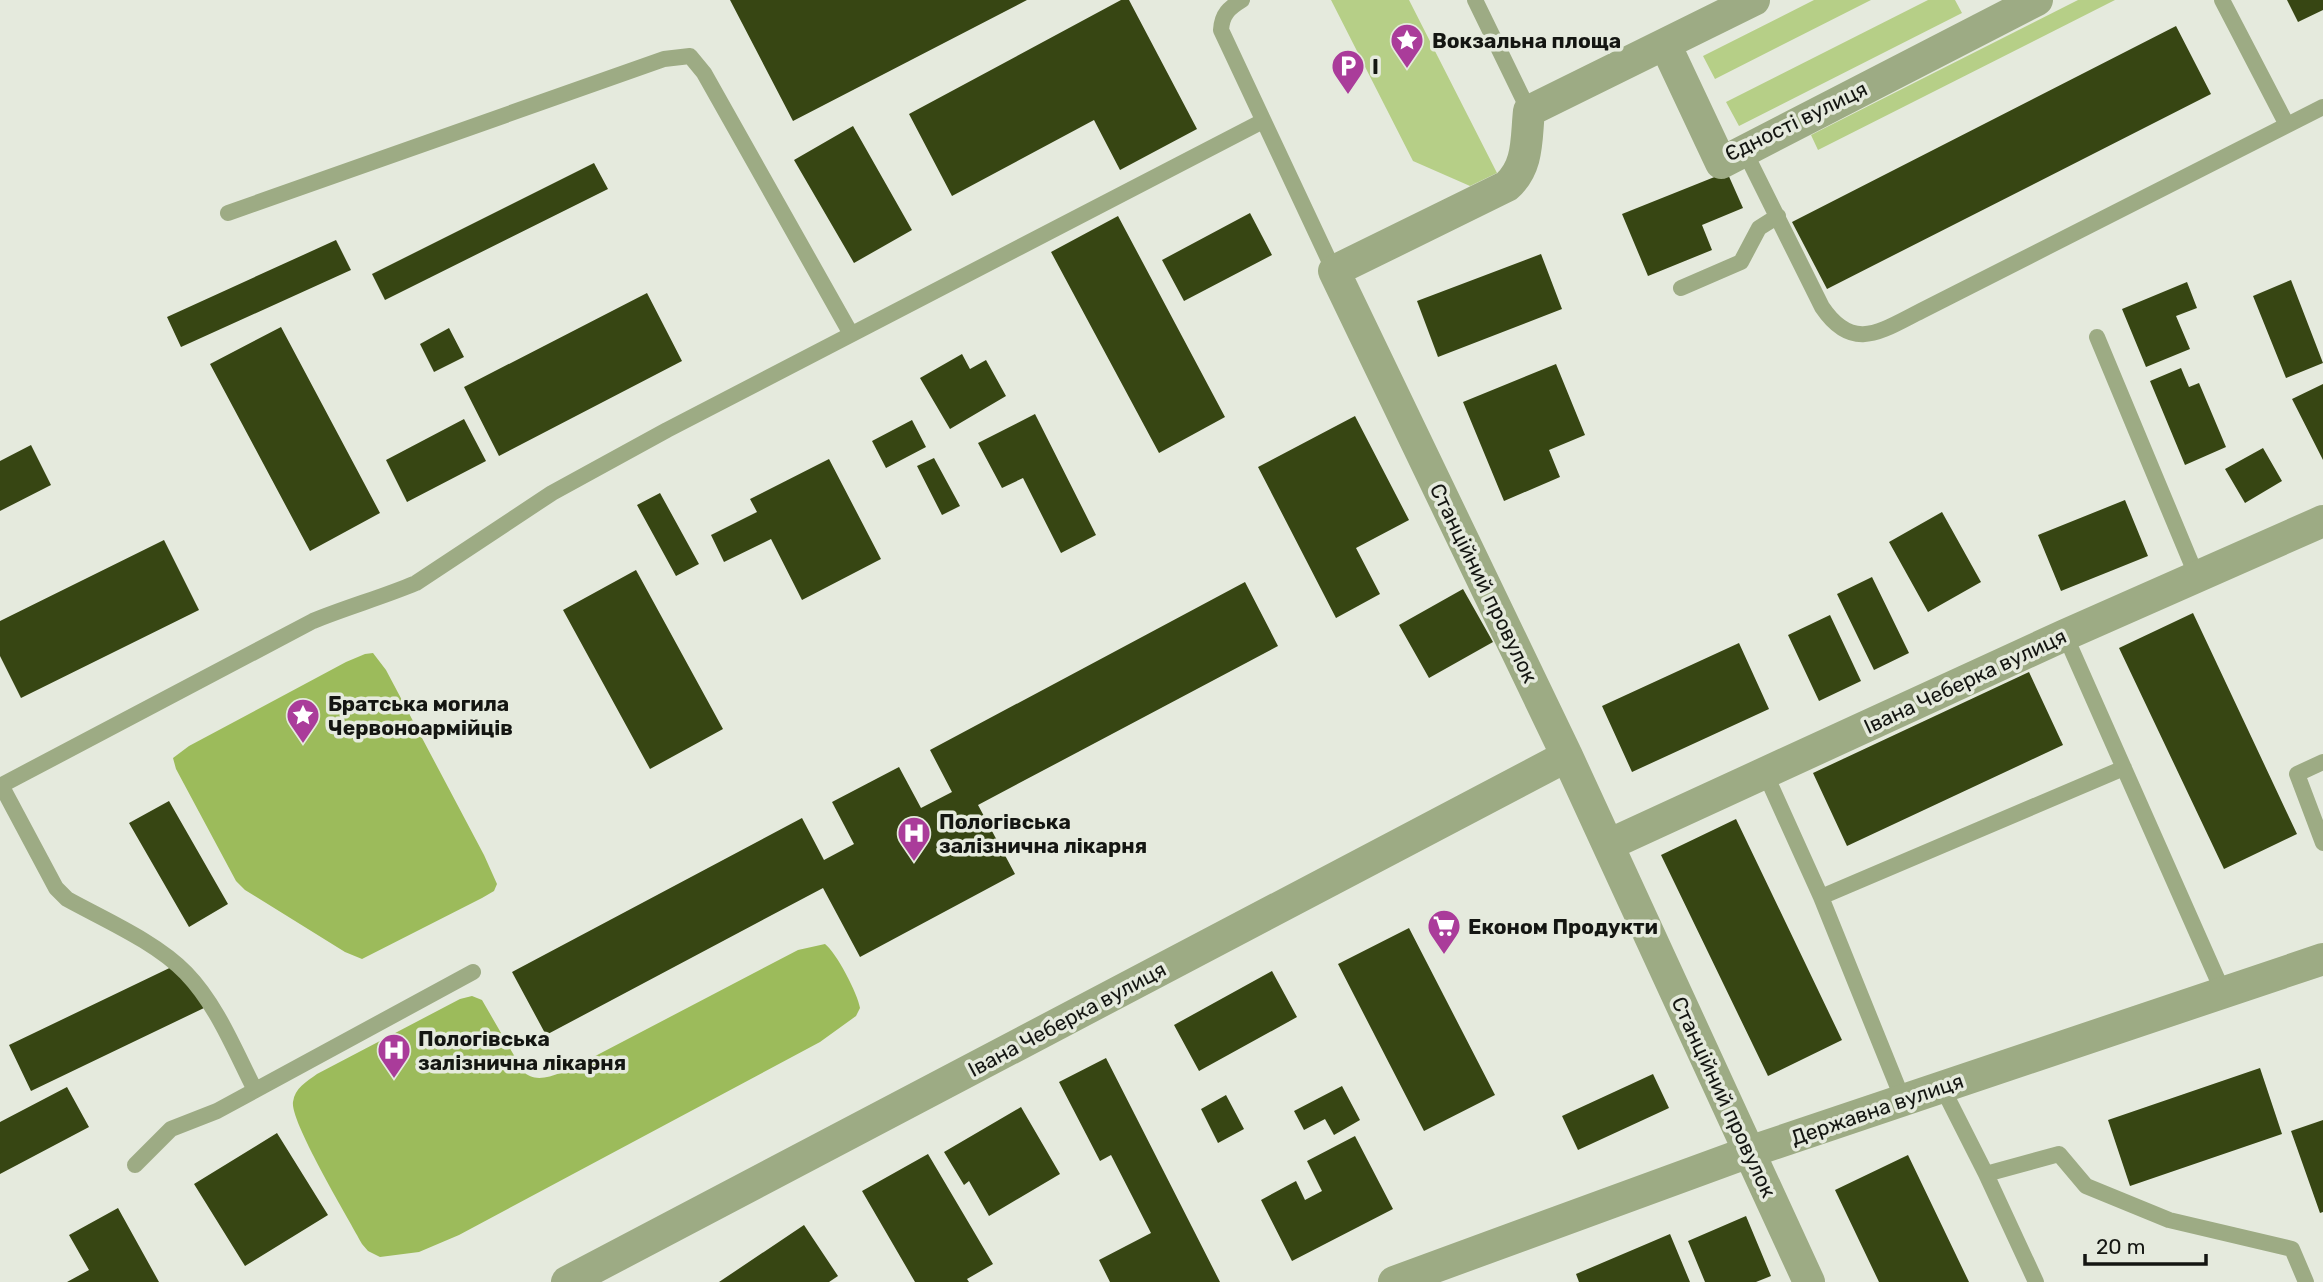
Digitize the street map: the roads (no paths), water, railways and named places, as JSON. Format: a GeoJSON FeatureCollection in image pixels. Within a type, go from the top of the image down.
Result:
{"type":"FeatureCollection","features":[{"type":"Feature","properties":{"kind":"street"},"geometry":{"type":"LineString","coordinates":[[1334,271],[1507,186],[1518,176],[1524,161],[1529,111],[1754,0]]}},
{"type":"Feature","properties":{"kind":"street","name":"Єдності вулиця"},"geometry":{"type":"LineString","coordinates":[[1665,44],[1721,163],[2037,0]]}},
{"type":"Feature","properties":{"kind":"street","name":"Станційний провулок"},"geometry":{"type":"LineString","coordinates":[[1334,271],[1567,755],[1809,1282]]}},
{"type":"Feature","properties":{"kind":"street","name":"Івана Чеберка вулиця"},"geometry":{"type":"LineString","coordinates":[[1608,845],[2065,635],[2323,522]]}},
{"type":"Feature","properties":{"kind":"street","name":"Івана Чеберка вулиця"},"geometry":{"type":"LineString","coordinates":[[567,1282],[1567,755]]}},
{"type":"Feature","properties":{"kind":"street","name":"Державна вулиця"},"geometry":{"type":"LineString","coordinates":[[1394,1282],[1749,1152],[2323,959]]}},
{"type":"Feature","properties":{"kind":"lane"},"geometry":{"type":"LineString","coordinates":[[1242,0],[1230,8],[1222,19],[1221,30],[1334,271]]}},
{"type":"Feature","properties":{"kind":"lane"},"geometry":{"type":"LineString","coordinates":[[1475,0],[1529,111]]}},
{"type":"Feature","properties":{"kind":"lane"},"geometry":{"type":"LineString","coordinates":[[2222,0],[2287,125]]}},
{"type":"Feature","properties":{"kind":"lane"},"geometry":{"type":"LineString","coordinates":[[228,213],[664,59],[690,56],[710,85],[850,334]]}},
{"type":"Feature","properties":{"kind":"lane"},"geometry":{"type":"LineString","coordinates":[[1744,150],[1831,320],[1842,330],[1856,334],[1871,333],[1921,311],[2323,107]]}},
{"type":"Feature","properties":{"kind":"lane"},"geometry":{"type":"LineString","coordinates":[[255,1090],[216,1015],[186,973],[153,947],[67,899],[56,888],[1,786],[313,621],[416,583],[552,493],[667,430],[1263,121]]}},
{"type":"Feature","properties":{"kind":"lane"},"geometry":{"type":"LineString","coordinates":[[1681,288],[1741,262],[1759,228],[1777,216]]}},
{"type":"Feature","properties":{"kind":"lane"},"geometry":{"type":"LineString","coordinates":[[2097,337],[2197,577]]}},
{"type":"Feature","properties":{"kind":"lane"},"geometry":{"type":"LineString","coordinates":[[2065,635],[2224,992]]}},
{"type":"Feature","properties":{"kind":"lane"},"geometry":{"type":"LineString","coordinates":[[2323,762],[2297,774],[2323,843]]}},
{"type":"Feature","properties":{"kind":"lane"},"geometry":{"type":"LineString","coordinates":[[1821,897],[2124,768]]}},
{"type":"Feature","properties":{"kind":"lane"},"geometry":{"type":"LineString","coordinates":[[1765,773],[1821,897],[1903,1100]]}},
{"type":"Feature","properties":{"kind":"lane"},"geometry":{"type":"LineString","coordinates":[[135,1165],[171,1129],[217,1111],[473,972]]}},
{"type":"Feature","properties":{"kind":"lane"},"geometry":{"type":"LineString","coordinates":[[1941,1087],[1986,1174],[2036,1282]]}},
{"type":"Feature","properties":{"kind":"lane"},"geometry":{"type":"LineString","coordinates":[[1986,1174],[2059,1154],[2086,1186],[2169,1220],[2292,1249],[2306,1282]]}},
{"type":"Feature","properties":{"kind":"place","name":"Вокзальна площа"},"geometry":{"type":"Point","coordinates":[1407,70]}},
{"type":"Feature","properties":{"kind":"place","name":"І"},"geometry":{"type":"Point","coordinates":[1348,96]}},
{"type":"Feature","properties":{"kind":"place","name":"Братська могила Червоноармійців"},"geometry":{"type":"Point","coordinates":[303,745]}},
{"type":"Feature","properties":{"kind":"place","name":"Пологiвська залiзнична лiкарня"},"geometry":{"type":"Point","coordinates":[914,863]}},
{"type":"Feature","properties":{"kind":"place","name":"Економ Продукти"},"geometry":{"type":"Point","coordinates":[1444,956]}},
{"type":"Feature","properties":{"kind":"place","name":"Пологівська залізнична лікарня"},"geometry":{"type":"Point","coordinates":[394,1080]}}]}
